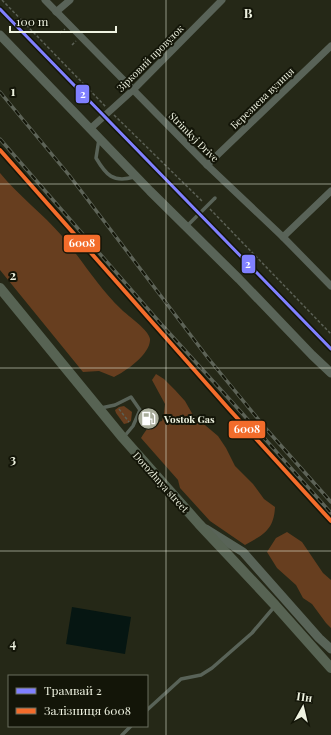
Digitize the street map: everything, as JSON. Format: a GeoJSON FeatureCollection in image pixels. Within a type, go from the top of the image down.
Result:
{"type":"FeatureCollection","features":[{"type":"Feature","properties":{"kind":"main road"},"geometry":{"type":"LineString","coordinates":[[0,35],[137,177],[239,279],[312,355],[331,372]]}},
{"type":"Feature","properties":{"kind":"main road","name":"Dorozhnya street"},"geometry":{"type":"LineString","coordinates":[[0,289],[123,438],[199,524],[275,605],[331,668]]}},
{"type":"Feature","properties":{"kind":"main road"},"geometry":{"type":"LineString","coordinates":[[199,524],[243,552],[319,638],[331,649]]}},
{"type":"Feature","properties":{"kind":"street","name":"Strimkyj Drive"},"geometry":{"type":"LineString","coordinates":[[45,0],[132,90],[207,165],[283,237],[331,286]]}},
{"type":"Feature","properties":{"kind":"street"},"geometry":{"type":"LineString","coordinates":[[56,12],[70,0]]}},
{"type":"Feature","properties":{"kind":"street","name":"Зірковий провулок"},"geometry":{"type":"LineString","coordinates":[[91,128],[132,90],[222,0]]}},
{"type":"Feature","properties":{"kind":"street","name":"Березнева вулиця"},"geometry":{"type":"LineString","coordinates":[[207,165],[331,46]]}},
{"type":"Feature","properties":{"kind":"street"},"geometry":{"type":"LineString","coordinates":[[283,237],[331,191]]}},
{"type":"Feature","properties":{"kind":"lane"},"geometry":{"type":"LineString","coordinates":[[99,138],[96,158],[105,172],[108,175],[121,180],[137,177]]}},
{"type":"Feature","properties":{"kind":"lane"},"geometry":{"type":"LineString","coordinates":[[187,227],[215,198]]}},
{"type":"Feature","properties":{"kind":"lane"},"geometry":{"type":"LineString","coordinates":[[99,408],[115,405],[130,397],[140,410],[133,426],[123,438]]}},
{"type":"Feature","properties":{"kind":"lane"},"geometry":{"type":"LineString","coordinates":[[148,709],[181,679],[201,675],[212,668],[252,633],[275,605]]}},
{"type":"Feature","properties":{"kind":"lane"},"geometry":{"type":"LineString","coordinates":[[122,735],[130,727]]}},
{"type":"Feature","properties":{"kind":"path"},"geometry":{"type":"LineString","coordinates":[[2,0],[110,111],[208,206],[331,334]]}},
{"type":"Feature","properties":{"kind":"path"},"geometry":{"type":"LineString","coordinates":[[115,405],[133,426]]}},
{"type":"Feature","properties":{"kind":"shaded area"},"geometry":{"type":"Polygon","coordinates":[[[0,173],[55,228],[113,301],[149,335],[149,345],[146,351],[136,362],[119,375],[114,377],[99,371],[83,372],[0,270],[0,173]]]}},
{"type":"Feature","properties":{"kind":"shaded area"},"geometry":{"type":"Polygon","coordinates":[[[156,374],[164,379],[185,401],[193,415],[218,436],[235,466],[253,484],[264,499],[275,507],[270,526],[262,535],[245,545],[210,521],[180,488],[178,480],[141,438],[150,426],[162,421],[164,413],[165,404],[152,380],[156,374]]]}},
{"type":"Feature","properties":{"kind":"shaded area"},"geometry":{"type":"Polygon","coordinates":[[[124,406],[132,412],[131,421],[124,424],[115,410],[124,406]]]}},
{"type":"Feature","properties":{"kind":"shaded area"},"geometry":{"type":"Polygon","coordinates":[[[287,532],[302,542],[323,573],[331,580],[331,628],[312,604],[303,598],[296,585],[277,568],[267,552],[276,538],[287,532]]]}},
{"type":"Feature","properties":{"kind":"shaded area"},"geometry":{"type":"Polygon","coordinates":[[[72,607],[131,617],[125,654],[66,644],[72,607]]]}},
{"type":"Feature","properties":{"kind":"railway"},"geometry":{"type":"LineString","coordinates":[[0,92],[69,175],[208,358],[268,431],[331,502]]}},
{"type":"Feature","properties":{"kind":"railway"},"geometry":{"type":"LineString","coordinates":[[0,139],[161,324],[331,513]]}},
{"type":"Feature","properties":{"kind":"tram line","name":"2"},"geometry":{"type":"LineString","coordinates":[[0,9],[331,349]]}},
{"type":"Feature","properties":{"kind":"rail line","name":"6008"},"geometry":{"type":"LineString","coordinates":[[0,150],[228,408],[331,521]]}},
{"type":"Feature","properties":{"kind":"place","name":"Vostok Gas"},"geometry":{"type":"Point","coordinates":[148,419]}}]}
